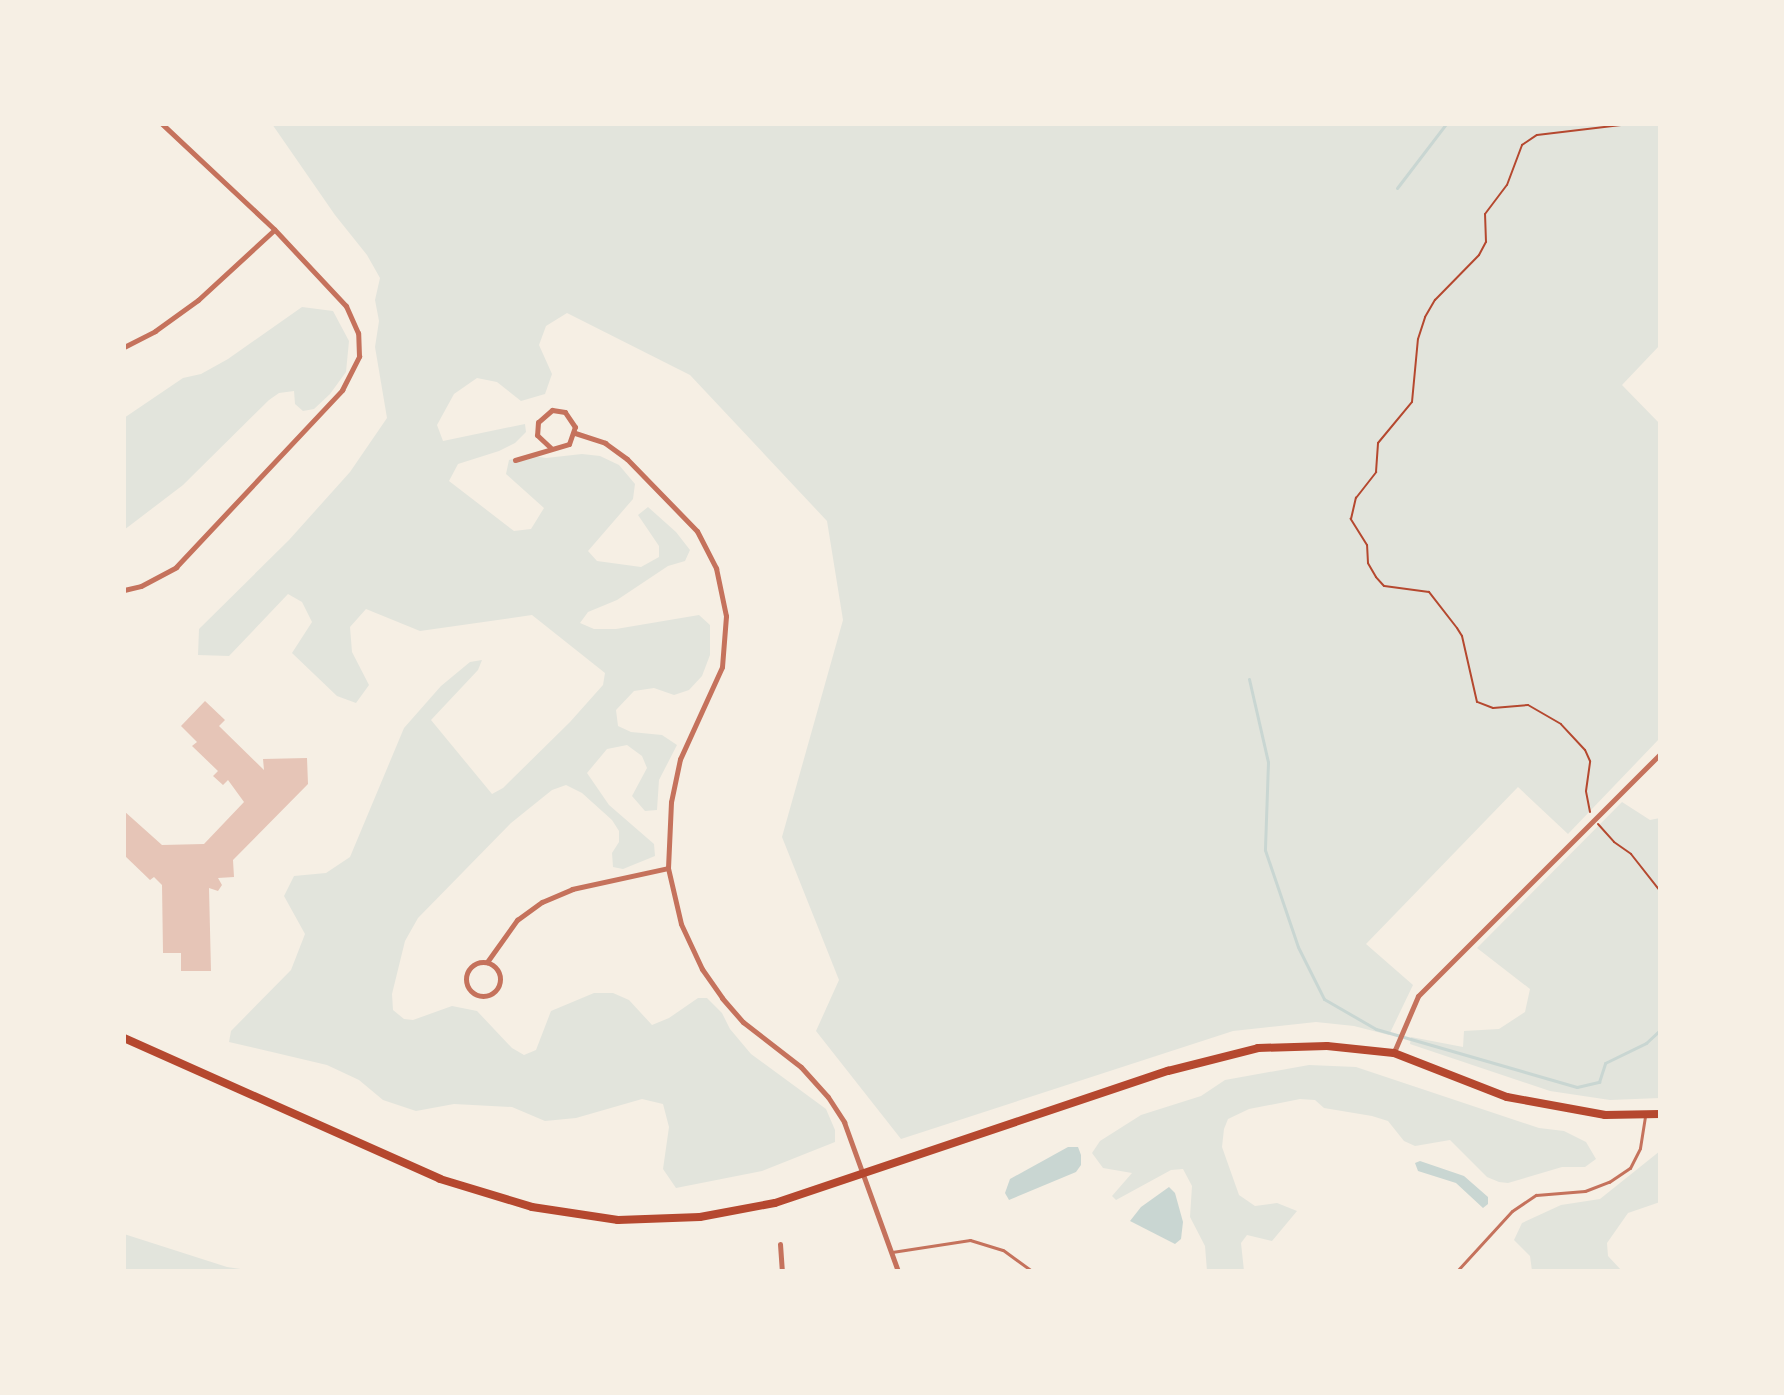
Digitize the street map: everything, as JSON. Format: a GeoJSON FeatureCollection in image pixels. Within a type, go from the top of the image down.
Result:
{"type":"FeatureCollection","features":[{"type":"Feature","properties":{"kind":"main road"},"geometry":{"type":"LineString","coordinates":[[124,1038],[440,1179],[532,1207],[618,1220],[700,1217],[775,1203],[1168,1071],[1258,1048],[1327,1046],[1394,1053],[1507,1097],[1605,1115],[1660,1114]]}},
{"type":"Feature","properties":{"kind":"street"},"geometry":{"type":"LineString","coordinates":[[124,590],[141,586],[176,567],[342,390],[359,356],[358,333],[346,306],[274,229],[162,124]]}},
{"type":"Feature","properties":{"kind":"street"},"geometry":{"type":"LineString","coordinates":[[124,347],[155,331],[198,300],[274,229]]}},
{"type":"Feature","properties":{"kind":"street"},"geometry":{"type":"LineString","coordinates":[[515,460],[551,448],[563,448],[575,433],[574,421],[565,412],[546,413],[538,422],[537,435],[551,448]]}},
{"type":"Feature","properties":{"kind":"street"},"geometry":{"type":"LineString","coordinates":[[575,433],[605,443],[627,459],[678,508],[697,531],[721,583],[726,638],[722,667],[680,759],[671,802],[668,868],[681,924],[702,969],[743,1022],[801,1067],[828,1097],[844,1122],[898,1271]]}},
{"type":"Feature","properties":{"kind":"street"},"geometry":{"type":"LineString","coordinates":[[1394,1053],[1418,996],[1660,754]]}},
{"type":"Feature","properties":{"kind":"street"},"geometry":{"type":"LineString","coordinates":[[487,962],[497,968],[501,979],[497,990],[481,996],[468,987],[466,976],[476,963],[487,962],[517,920],[542,902],[572,889],[668,868]]}},
{"type":"Feature","properties":{"kind":"street"},"geometry":{"type":"LineString","coordinates":[[780,1244],[782,1271]]}},
{"type":"Feature","properties":{"kind":"lane"},"geometry":{"type":"LineString","coordinates":[[1457,1271],[1512,1211],[1536,1195],[1585,1191],[1609,1182],[1630,1168],[1640,1148],[1645,1116]]}},
{"type":"Feature","properties":{"kind":"lane"},"geometry":{"type":"LineString","coordinates":[[892,1252],[970,1240],[1003,1250],[1032,1271]]}},
{"type":"Feature","properties":{"kind":"path"},"geometry":{"type":"LineString","coordinates":[[1629,124],[1537,135],[1522,145],[1507,185],[1485,214],[1486,242],[1479,255],[1435,300],[1425,317],[1418,339],[1412,402],[1378,443],[1376,472],[1356,498],[1351,519],[1367,545],[1368,563],[1384,586],[1429,592],[1462,636],[1477,702],[1493,708],[1528,705],[1549,715],[1585,750],[1590,761],[1587,807],[1594,819],[1614,842],[1631,854],[1660,891]]}},
{"type":"Feature","properties":{"kind":"shaded area"},"geometry":{"type":"Polygon","coordinates":[[[272,124],[1660,124],[1660,345],[1622,385],[1660,424],[1660,738],[1568,834],[1518,787],[1366,944],[1413,985],[1389,1035],[1354,1026],[1316,1022],[1233,1031],[901,1139],[816,1031],[839,980],[782,837],[843,620],[827,521],[690,375],[567,313],[546,326],[539,345],[552,374],[545,394],[521,401],[497,382],[477,378],[454,394],[437,425],[443,441],[525,424],[526,432],[515,443],[499,451],[458,464],[449,481],[514,531],[531,529],[544,508],[506,474],[509,460],[528,455],[546,458],[582,454],[600,456],[619,465],[635,484],[633,499],[588,551],[597,561],[641,567],[659,557],[659,546],[638,515],[648,507],[676,532],[690,550],[685,561],[668,566],[617,600],[588,612],[580,623],[594,629],[616,629],[699,615],[710,625],[710,655],[702,676],[689,690],[674,695],[654,688],[634,691],[616,710],[618,726],[631,732],[662,735],[677,745],[659,780],[657,810],[645,811],[632,796],[647,768],[642,756],[627,745],[607,749],[587,773],[609,805],[654,844],[655,856],[623,869],[613,867],[612,853],[619,842],[619,831],[612,820],[582,793],[566,785],[552,790],[511,823],[418,918],[405,941],[392,994],[393,1010],[404,1019],[413,1020],[452,1006],[477,1011],[512,1048],[524,1055],[536,1050],[551,1011],[594,993],[613,993],[629,1000],[652,1025],[669,1018],[698,998],[707,998],[722,1013],[730,1029],[751,1054],[826,1109],[835,1130],[835,1142],[762,1171],[676,1188],[663,1169],[669,1127],[663,1104],[642,1099],[576,1118],[545,1121],[512,1107],[454,1104],[416,1111],[383,1100],[359,1080],[327,1065],[229,1042],[231,1031],[291,970],[305,934],[284,896],[294,876],[326,873],[350,857],[404,728],[441,686],[470,662],[482,660],[478,670],[431,720],[492,794],[503,788],[570,722],[603,685],[605,673],[532,615],[420,631],[366,609],[350,627],[352,652],[369,685],[356,703],[337,696],[292,653],[312,622],[302,602],[288,594],[229,656],[198,655],[199,629],[289,540],[350,472],[387,418],[375,347],[379,321],[375,300],[380,278],[367,255],[335,215],[272,124]]]}},
{"type":"Feature","properties":{"kind":"shaded area"},"geometry":{"type":"Polygon","coordinates":[[[302,307],[333,311],[349,341],[346,372],[330,394],[314,409],[303,411],[295,404],[294,391],[279,393],[183,485],[124,530],[124,418],[183,378],[201,374],[228,359],[302,307]]]}},
{"type":"Feature","properties":{"kind":"shaded area"},"geometry":{"type":"Polygon","coordinates":[[[1622,802],[1650,820],[1660,818],[1660,1098],[1610,1100],[1550,1091],[1410,1044],[1411,1037],[1463,1047],[1464,1031],[1499,1029],[1525,1012],[1530,989],[1477,948],[1622,802]]]}},
{"type":"Feature","properties":{"kind":"shaded area"},"geometry":{"type":"Polygon","coordinates":[[[1309,1065],[1356,1067],[1539,1128],[1564,1131],[1586,1142],[1596,1159],[1585,1167],[1562,1167],[1508,1183],[1499,1182],[1487,1177],[1450,1140],[1415,1146],[1404,1141],[1388,1121],[1372,1116],[1324,1108],[1315,1100],[1300,1099],[1249,1109],[1228,1119],[1224,1129],[1222,1147],[1239,1195],[1255,1206],[1277,1203],[1297,1211],[1272,1241],[1247,1235],[1241,1243],[1244,1271],[1207,1271],[1205,1246],[1190,1217],[1192,1186],[1183,1169],[1171,1170],[1116,1200],[1112,1196],[1132,1173],[1103,1168],[1092,1153],[1100,1141],[1141,1115],[1201,1096],[1225,1080],[1309,1065]]]}},
{"type":"Feature","properties":{"kind":"shaded area"},"geometry":{"type":"Polygon","coordinates":[[[1068,1147],[1078,1147],[1081,1155],[1081,1165],[1076,1172],[1009,1200],[1005,1193],[1010,1179],[1068,1147]]]}},
{"type":"Feature","properties":{"kind":"shaded area"},"geometry":{"type":"Polygon","coordinates":[[[1660,1151],[1660,1202],[1628,1213],[1607,1243],[1608,1256],[1622,1271],[1532,1271],[1530,1256],[1514,1240],[1522,1223],[1561,1205],[1600,1199],[1660,1151]]]}},
{"type":"Feature","properties":{"kind":"shaded area"},"geometry":{"type":"Polygon","coordinates":[[[1420,1161],[1464,1176],[1488,1197],[1488,1204],[1483,1208],[1456,1183],[1418,1171],[1415,1163],[1420,1161]]]}},
{"type":"Feature","properties":{"kind":"shaded area"},"geometry":{"type":"Polygon","coordinates":[[[1169,1187],[1175,1193],[1183,1222],[1181,1239],[1175,1244],[1130,1221],[1141,1207],[1169,1187]]]}},
{"type":"Feature","properties":{"kind":"shaded area"},"geometry":{"type":"Polygon","coordinates":[[[124,1234],[227,1267],[254,1271],[124,1271],[124,1234]]]}},
{"type":"Feature","properties":{"kind":"building"},"geometry":{"type":"Polygon","coordinates":[[[205,701],[225,720],[219,726],[264,770],[263,759],[307,758],[308,784],[233,860],[234,877],[218,878],[222,885],[218,891],[209,888],[211,971],[181,971],[181,953],[163,953],[162,885],[154,877],[150,880],[124,855],[124,811],[162,845],[204,844],[244,802],[228,780],[223,785],[213,776],[218,771],[192,746],[197,742],[181,726],[205,701]]]}},
{"type":"Feature","properties":{"kind":"waterway"},"geometry":{"type":"LineString","coordinates":[[1397,188],[1446,124]]}},
{"type":"Feature","properties":{"kind":"waterway"},"geometry":{"type":"LineString","coordinates":[[1249,679],[1268,762],[1265,850],[1298,947],[1324,999],[1376,1029],[1577,1087],[1599,1082],[1605,1063],[1646,1043],[1660,1030]]}}]}
